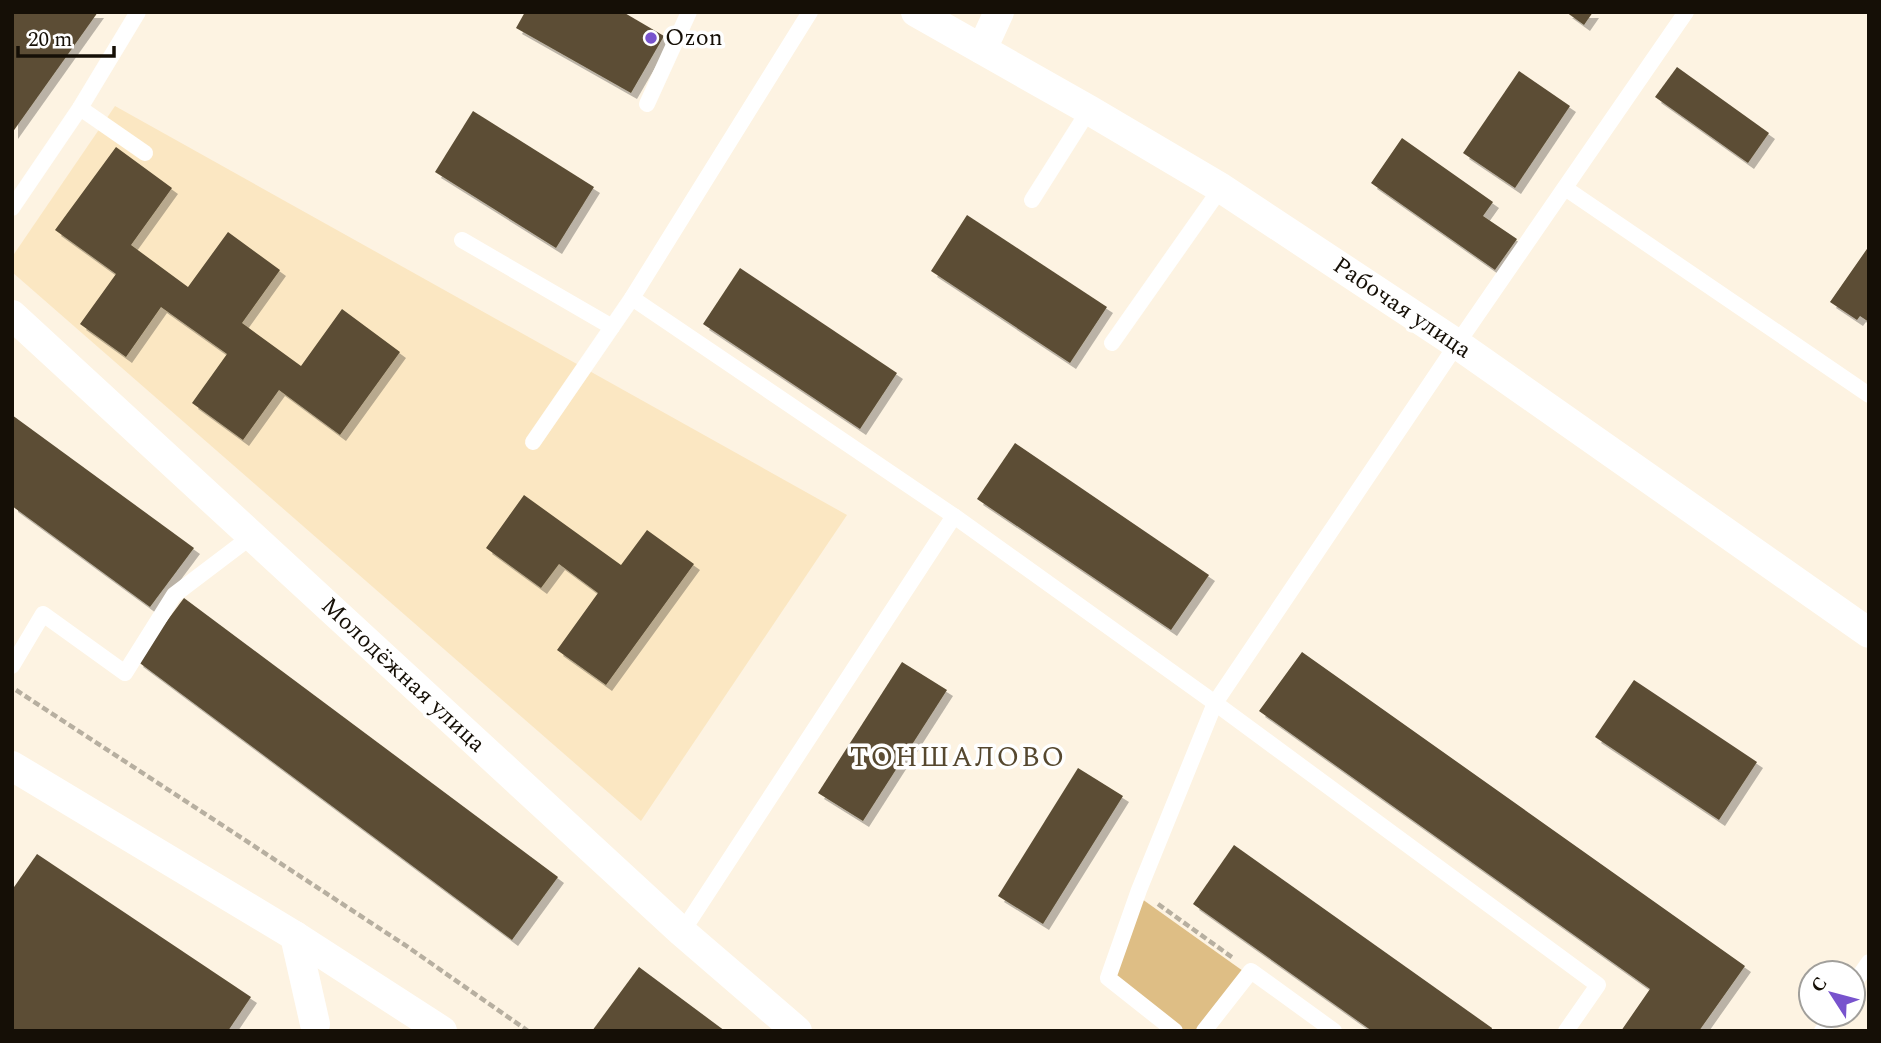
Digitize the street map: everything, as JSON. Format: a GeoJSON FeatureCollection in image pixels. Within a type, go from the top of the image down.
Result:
{"type":"FeatureCollection","features":[{"type":"Feature","properties":{"kind":"street","name":"Рабочая улица"},"geometry":{"type":"LineString","coordinates":[[916,12],[1221,188],[1457,344],[1869,633]]}},
{"type":"Feature","properties":{"kind":"street"},"geometry":{"type":"LineString","coordinates":[[982,50],[999,12]]}},
{"type":"Feature","properties":{"kind":"street","name":"Молодёжная улица"},"geometry":{"type":"LineString","coordinates":[[12,315],[682,932],[797,1031]]}},
{"type":"Feature","properties":{"kind":"street"},"geometry":{"type":"LineString","coordinates":[[12,766],[295,936],[442,1031]]}},
{"type":"Feature","properties":{"kind":"street"},"geometry":{"type":"LineString","coordinates":[[295,936],[314,1024]]}},
{"type":"Feature","properties":{"kind":"lane"},"geometry":{"type":"LineString","coordinates":[[12,208],[80,108],[138,12]]}},
{"type":"Feature","properties":{"kind":"lane"},"geometry":{"type":"LineString","coordinates":[[647,104],[689,12]]}},
{"type":"Feature","properties":{"kind":"lane"},"geometry":{"type":"LineString","coordinates":[[533,442],[632,298],[810,12]]}},
{"type":"Feature","properties":{"kind":"lane"},"geometry":{"type":"LineString","coordinates":[[1175,1031],[1108,978],[1139,890],[1214,703],[1686,12]]}},
{"type":"Feature","properties":{"kind":"lane"},"geometry":{"type":"LineString","coordinates":[[80,108],[145,153]]}},
{"type":"Feature","properties":{"kind":"lane"},"geometry":{"type":"LineString","coordinates":[[1032,200],[1089,110]]}},
{"type":"Feature","properties":{"kind":"lane"},"geometry":{"type":"LineString","coordinates":[[1112,343],[1221,188]]}},
{"type":"Feature","properties":{"kind":"lane"},"geometry":{"type":"LineString","coordinates":[[1565,188],[1869,394]]}},
{"type":"Feature","properties":{"kind":"lane"},"geometry":{"type":"LineString","coordinates":[[463,240],[612,327]]}},
{"type":"Feature","properties":{"kind":"lane"},"geometry":{"type":"LineString","coordinates":[[632,298],[954,516],[1598,985],[1566,1031]]}},
{"type":"Feature","properties":{"kind":"lane"},"geometry":{"type":"LineString","coordinates":[[682,932],[954,516]]}},
{"type":"Feature","properties":{"kind":"lane"},"geometry":{"type":"LineString","coordinates":[[12,666],[43,614],[125,673],[174,595],[252,536]]}},
{"type":"Feature","properties":{"kind":"lane"},"geometry":{"type":"LineString","coordinates":[[1204,1031],[1251,971],[1334,1031]]}},
{"type":"Feature","properties":{"kind":"path"},"geometry":{"type":"LineString","coordinates":[[12,688],[405,944],[528,1031]]}},
{"type":"Feature","properties":{"kind":"path"},"geometry":{"type":"LineString","coordinates":[[1139,890],[1251,971]]}},
{"type":"Feature","properties":{"kind":"shaded area"},"geometry":{"type":"Polygon","coordinates":[[[115,106],[847,515],[641,821],[12,272],[12,257],[115,106]]]}},
{"type":"Feature","properties":{"kind":"shaded area"},"geometry":{"type":"Polygon","coordinates":[[[1142,899],[1243,971],[1197,1031],[1184,1031],[1113,976],[1142,899]]]}},
{"type":"Feature","properties":{"kind":"building"},"geometry":{"type":"Polygon","coordinates":[[[12,12],[98,12],[12,133],[12,12]]]}},
{"type":"Feature","properties":{"kind":"building"},"geometry":{"type":"Polygon","coordinates":[[[525,12],[623,12],[664,36],[631,93],[516,28],[525,12]]]}},
{"type":"Feature","properties":{"kind":"building"},"geometry":{"type":"Polygon","coordinates":[[[1566,12],[1593,12],[1584,25],[1566,12]]]}},
{"type":"Feature","properties":{"kind":"building"},"geometry":{"type":"Polygon","coordinates":[[[1677,67],[1769,133],[1748,163],[1655,97],[1677,67]]]}},
{"type":"Feature","properties":{"kind":"building"},"geometry":{"type":"Polygon","coordinates":[[[1519,71],[1570,106],[1515,188],[1463,153],[1519,71]]]}},
{"type":"Feature","properties":{"kind":"building"},"geometry":{"type":"Polygon","coordinates":[[[473,111],[594,187],[556,248],[435,172],[473,111]]]}},
{"type":"Feature","properties":{"kind":"building"},"geometry":{"type":"Polygon","coordinates":[[[1402,138],[1493,202],[1483,216],[1517,239],[1495,270],[1371,183],[1402,138]]]}},
{"type":"Feature","properties":{"kind":"building"},"geometry":{"type":"Polygon","coordinates":[[[116,147],[172,188],[131,245],[188,287],[228,232],[280,270],[242,323],[301,366],[342,309],[400,352],[340,435],[279,390],[243,440],[192,403],[227,354],[161,307],[126,357],[80,324],[116,274],[55,230],[116,147]]]}},
{"type":"Feature","properties":{"kind":"building"},"geometry":{"type":"Polygon","coordinates":[[[967,215],[1107,307],[1070,363],[931,271],[967,215]]]}},
{"type":"Feature","properties":{"kind":"building"},"geometry":{"type":"Polygon","coordinates":[[[1869,246],[1869,322],[1860,316],[1857,320],[1830,302],[1869,246]]]}},
{"type":"Feature","properties":{"kind":"building"},"geometry":{"type":"Polygon","coordinates":[[[740,268],[897,373],[860,429],[703,324],[740,268]]]}},
{"type":"Feature","properties":{"kind":"building"},"geometry":{"type":"Polygon","coordinates":[[[12,415],[194,548],[150,607],[12,506],[12,415]]]}},
{"type":"Feature","properties":{"kind":"building"},"geometry":{"type":"Polygon","coordinates":[[[1015,443],[1209,575],[1171,630],[977,499],[1015,443]]]}},
{"type":"Feature","properties":{"kind":"building"},"geometry":{"type":"Polygon","coordinates":[[[524,495],[621,565],[647,530],[694,564],[606,685],[557,650],[598,593],[559,564],[541,588],[486,548],[524,495]]]}},
{"type":"Feature","properties":{"kind":"building"},"geometry":{"type":"Polygon","coordinates":[[[184,598],[558,877],[512,940],[137,661],[184,598]]]}},
{"type":"Feature","properties":{"kind":"building"},"geometry":{"type":"Polygon","coordinates":[[[1302,652],[1745,966],[1699,1031],[1621,1031],[1650,989],[1259,711],[1302,652]]]}},
{"type":"Feature","properties":{"kind":"building"},"geometry":{"type":"Polygon","coordinates":[[[902,662],[947,690],[863,821],[818,793],[902,662]]]}},
{"type":"Feature","properties":{"kind":"building"},"geometry":{"type":"Polygon","coordinates":[[[1634,680],[1757,762],[1719,820],[1595,737],[1634,680]]]}},
{"type":"Feature","properties":{"kind":"building"},"geometry":{"type":"Polygon","coordinates":[[[1078,768],[1123,796],[1043,924],[998,896],[1078,768]]]}},
{"type":"Feature","properties":{"kind":"building"},"geometry":{"type":"Polygon","coordinates":[[[1234,845],[1492,1028],[1491,1031],[1372,1031],[1193,904],[1234,845]]]}},
{"type":"Feature","properties":{"kind":"building"},"geometry":{"type":"Polygon","coordinates":[[[37,854],[251,997],[228,1031],[12,1031],[12,890],[37,854]]]}},
{"type":"Feature","properties":{"kind":"building"},"geometry":{"type":"Polygon","coordinates":[[[639,967],[725,1031],[592,1031],[639,967]]]}},
{"type":"Feature","properties":{"kind":"place","name":"Ozon"},"geometry":{"type":"Point","coordinates":[651,38]}},
{"type":"Feature","properties":{"kind":"district","name":"ТОНШАЛОВО"},"geometry":{"type":"Point","coordinates":[958,757]}}]}
